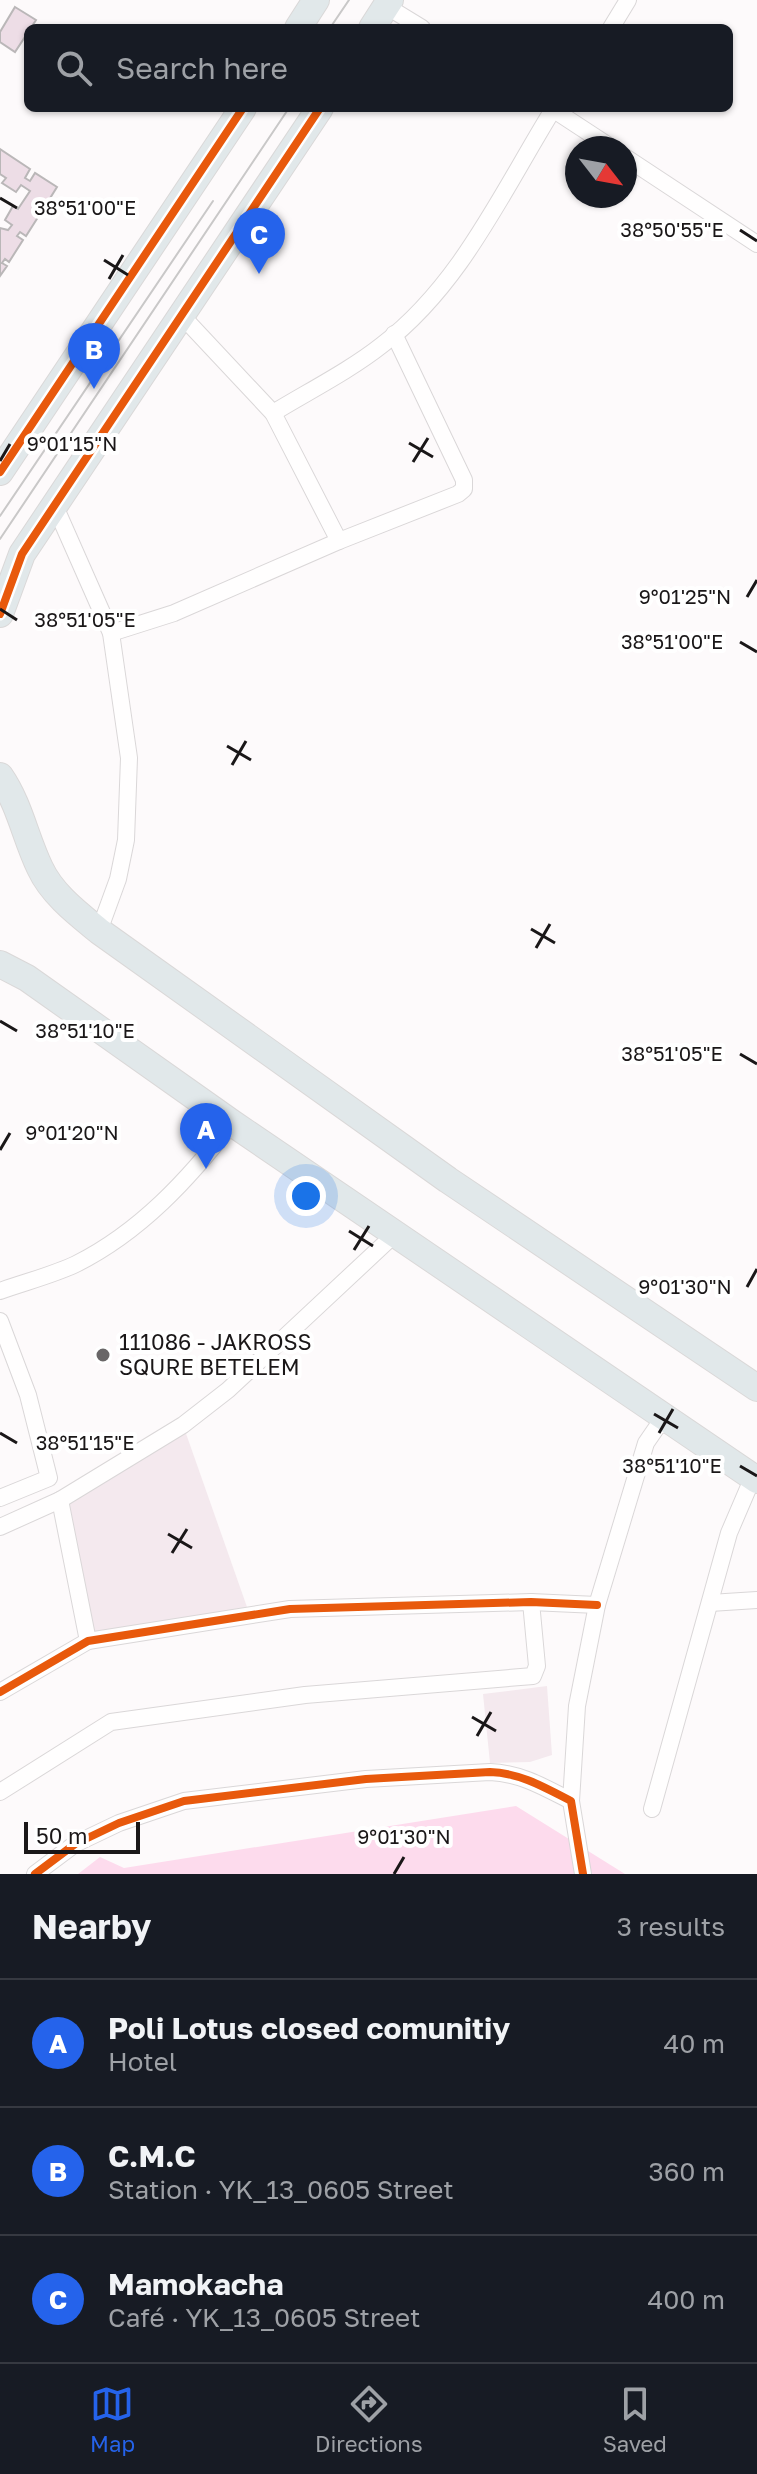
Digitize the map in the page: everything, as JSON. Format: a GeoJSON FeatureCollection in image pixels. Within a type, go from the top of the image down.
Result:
{"type":"FeatureCollection","features":[{"type":"Feature","properties":{"kind":"main road"},"geometry":{"type":"LineString","coordinates":[[301,24],[316,0]]}},
{"type":"Feature","properties":{"kind":"main road"},"geometry":{"type":"LineString","coordinates":[[0,472],[240,112]]}},
{"type":"Feature","properties":{"kind":"main road"},"geometry":{"type":"LineString","coordinates":[[0,614],[22,554],[317,112]]}},
{"type":"Feature","properties":{"kind":"main road"},"geometry":{"type":"LineString","coordinates":[[0,776],[14,797],[40,869],[60,896],[99,931],[143,966],[448,1180],[757,1388]]}},
{"type":"Feature","properties":{"kind":"main road"},"geometry":{"type":"LineString","coordinates":[[0,964],[100,1028],[232,1123],[755,1478]]}},
{"type":"Feature","properties":{"kind":"street"},"geometry":{"type":"LineString","coordinates":[[613,24],[628,0]]}},
{"type":"Feature","properties":{"kind":"street"},"geometry":{"type":"LineString","coordinates":[[383,11],[413,24]]}},
{"type":"Feature","properties":{"kind":"street"},"geometry":{"type":"LineString","coordinates":[[273,413],[383,345],[442,286],[503,197],[551,112]]}},
{"type":"Feature","properties":{"kind":"street"},"geometry":{"type":"LineString","coordinates":[[559,112],[594,136]]}},
{"type":"Feature","properties":{"kind":"street"},"geometry":{"type":"LineString","coordinates":[[637,165],[757,244]]}},
{"type":"Feature","properties":{"kind":"street"},"geometry":{"type":"LineString","coordinates":[[183,317],[273,413],[339,541]]}},
{"type":"Feature","properties":{"kind":"street"},"geometry":{"type":"LineString","coordinates":[[111,633],[174,613],[464,489],[464,480],[394,334]]}},
{"type":"Feature","properties":{"kind":"street"},"geometry":{"type":"LineString","coordinates":[[54,504],[111,633],[129,758],[126,826],[118,879],[99,931]]}},
{"type":"Feature","properties":{"kind":"street"},"geometry":{"type":"LineString","coordinates":[[0,1291],[73,1265],[110,1245],[133,1228],[202,1162],[232,1123]]}},
{"type":"Feature","properties":{"kind":"street"},"geometry":{"type":"LineString","coordinates":[[0,1527],[60,1500],[183,1425],[228,1390],[395,1234]]}},
{"type":"Feature","properties":{"kind":"street"},"geometry":{"type":"LineString","coordinates":[[0,1321],[28,1395],[49,1478],[0,1498]]}},
{"type":"Feature","properties":{"kind":"street"},"geometry":{"type":"LineString","coordinates":[[583,1874],[571,1801],[577,1706],[597,1605],[646,1443],[657,1427],[669,1420]]}},
{"type":"Feature","properties":{"kind":"street"},"geometry":{"type":"LineString","coordinates":[[652,1809],[729,1533],[755,1478]]}},
{"type":"Feature","properties":{"kind":"street"},"geometry":{"type":"LineString","coordinates":[[60,1500],[88,1641]]}},
{"type":"Feature","properties":{"kind":"street"},"geometry":{"type":"LineString","coordinates":[[710,1603],[757,1600]]}},
{"type":"Feature","properties":{"kind":"street"},"geometry":{"type":"LineString","coordinates":[[0,1692],[88,1641],[290,1609],[531,1602],[597,1605]]}},
{"type":"Feature","properties":{"kind":"street"},"geometry":{"type":"LineString","coordinates":[[0,1792],[111,1722],[305,1695],[533,1676],[537,1666],[531,1602]]}},
{"type":"Feature","properties":{"kind":"street"},"geometry":{"type":"LineString","coordinates":[[41,1872],[75,1844],[119,1823],[184,1801],[366,1779],[490,1772],[509,1773],[528,1779],[571,1801]]}},
{"type":"Feature","properties":{"kind":"shaded area"},"geometry":{"type":"Polygon","coordinates":[[[183,1425],[247,1607],[88,1641],[60,1500],[183,1425]]]}},
{"type":"Feature","properties":{"kind":"shaded area"},"geometry":{"type":"Polygon","coordinates":[[[547,1686],[552,1755],[530,1762],[490,1763],[483,1694],[547,1686]]]}},
{"type":"Feature","properties":{"kind":"shaded area"},"geometry":{"type":"Polygon","coordinates":[[[516,1806],[625,1874],[78,1874],[100,1857],[124,1868],[516,1806]]]}},
{"type":"Feature","properties":{"kind":"building"},"geometry":{"type":"Polygon","coordinates":[[[15,7],[36,20],[33,24],[24,24],[24,38],[15,52],[0,42],[0,32],[15,7]]]}},
{"type":"Feature","properties":{"kind":"building"},"geometry":{"type":"Polygon","coordinates":[[[0,149],[30,169],[25,178],[30,181],[35,173],[57,187],[42,211],[37,212],[40,214],[26,236],[20,232],[17,236],[23,240],[9,262],[5,259],[2,263],[7,266],[0,276],[0,228],[8,230],[12,225],[5,220],[13,206],[18,209],[30,191],[21,185],[16,192],[2,183],[6,178],[0,174],[0,149]]]}},
{"type":"Feature","properties":{"kind":"tram line"},"geometry":{"type":"LineString","coordinates":[[333,24],[349,0]]}},
{"type":"Feature","properties":{"kind":"tram line"},"geometry":{"type":"LineString","coordinates":[[0,539],[286,112]]}},
{"type":"Feature","properties":{"kind":"tram line"},"geometry":{"type":"LineString","coordinates":[[0,516],[213,201]]}},
{"type":"Feature","properties":{"kind":"cycle path"},"geometry":{"type":"LineString","coordinates":[[0,472],[240,112]]}},
{"type":"Feature","properties":{"kind":"cycle path"},"geometry":{"type":"LineString","coordinates":[[0,614],[22,554],[317,112]]}},
{"type":"Feature","properties":{"kind":"cycle path"},"geometry":{"type":"LineString","coordinates":[[0,1692],[88,1641],[290,1609],[531,1602],[597,1605]]}},
{"type":"Feature","properties":{"kind":"cycle path"},"geometry":{"type":"LineString","coordinates":[[35,1874],[75,1844],[119,1823],[184,1801],[366,1779],[490,1772],[522,1778],[571,1801],[583,1874]]}},
{"type":"Feature","properties":{"kind":"place","name":"Mamokacha"},"geometry":{"type":"Point","coordinates":[259,274]}},
{"type":"Feature","properties":{"kind":"place","name":"C.M.C"},"geometry":{"type":"Point","coordinates":[94,389]}},
{"type":"Feature","properties":{"kind":"place","name":"Poli Lotus closed comunitiy"},"geometry":{"type":"Point","coordinates":[206,1169]}},
{"type":"Feature","properties":{"kind":"place","name":"111086 - JAKROSS SQURE BETELEM"},"geometry":{"type":"Point","coordinates":[103,1355]}}]}
